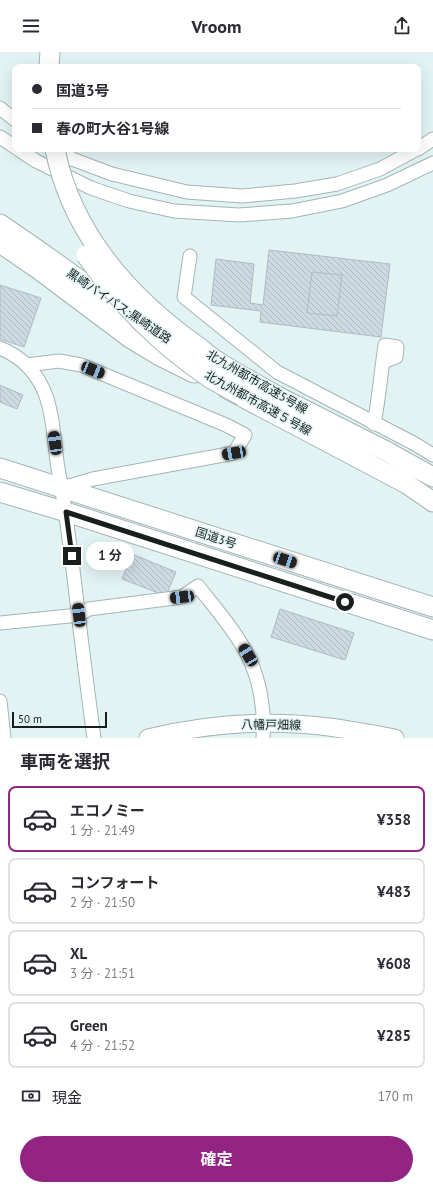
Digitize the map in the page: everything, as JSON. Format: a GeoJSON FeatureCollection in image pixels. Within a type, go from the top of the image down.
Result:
{"type":"FeatureCollection","features":[{"type":"Feature","properties":{"kind":"highway"},"geometry":{"type":"LineString","coordinates":[[39,64],[41,52]]}},
{"type":"Feature","properties":{"kind":"highway"},"geometry":{"type":"LineString","coordinates":[[49,64],[50,52]]}},
{"type":"Feature","properties":{"kind":"highway","name":"北九州都市高速５号線"},"geometry":{"type":"LineString","coordinates":[[45,152],[49,173],[69,224],[84,252],[103,279],[126,306],[154,334],[210,378],[407,484],[433,502]]}},
{"type":"Feature","properties":{"kind":"highway","name":"北九州都市高速5号線"},"geometry":{"type":"LineString","coordinates":[[57,152],[65,185],[77,213],[92,240],[108,264],[128,288],[151,310],[171,327],[219,362],[286,401],[386,451],[433,477]]}},
{"type":"Feature","properties":{"kind":"highway","name":"黒崎バイパス;黒崎道路"},"geometry":{"type":"LineString","coordinates":[[0,224],[141,324],[186,350],[286,401]]}},
{"type":"Feature","properties":{"kind":"highway","name":"黒崎バイパス;黒崎道路"},"geometry":{"type":"LineString","coordinates":[[0,243],[38,269],[130,338],[158,354],[242,396]]}},
{"type":"Feature","properties":{"kind":"highway","name":"国道3号"},"geometry":{"type":"LineString","coordinates":[[0,468],[433,607]]}},
{"type":"Feature","properties":{"kind":"highway","name":"国道3号"},"geometry":{"type":"LineString","coordinates":[[0,492],[433,630]]}},
{"type":"Feature","properties":{"kind":"main road","name":"八幡戸畑線"},"geometry":{"type":"LineString","coordinates":[[148,738],[212,726],[264,730],[328,727],[395,738]]}},
{"type":"Feature","properties":{"kind":"street"},"geometry":{"type":"LineString","coordinates":[[0,108],[12,118]]}},
{"type":"Feature","properties":{"kind":"street"},"geometry":{"type":"LineString","coordinates":[[0,137],[12,145]]}},
{"type":"Feature","properties":{"kind":"street"},"geometry":{"type":"LineString","coordinates":[[22,152],[36,161],[91,188],[129,201],[174,211],[239,216],[292,211],[342,201],[388,185],[433,162],[423,145]]}},
{"type":"Feature","properties":{"kind":"street"},"geometry":{"type":"LineString","coordinates":[[61,152],[72,159],[112,174],[187,192],[242,196],[295,191],[337,184],[380,169],[410,152]]}},
{"type":"Feature","properties":{"kind":"street"},"geometry":{"type":"LineString","coordinates":[[190,256],[184,297],[277,372],[374,424],[415,444],[433,455]]}},
{"type":"Feature","properties":{"kind":"street"},"geometry":{"type":"LineString","coordinates":[[0,348],[13,353],[27,366],[38,380],[48,402],[51,413],[66,512],[94,738]]}},
{"type":"Feature","properties":{"kind":"street"},"geometry":{"type":"LineString","coordinates":[[27,366],[60,361],[81,365],[226,425],[245,435],[234,453],[93,479],[62,488]]}},
{"type":"Feature","properties":{"kind":"street"},"geometry":{"type":"LineString","coordinates":[[374,424],[383,362]]}},
{"type":"Feature","properties":{"kind":"street"},"geometry":{"type":"LineString","coordinates":[[0,623],[79,615],[89,609],[182,597],[198,586],[236,636],[248,655],[256,677],[262,702],[264,730]]}},
{"type":"Feature","properties":{"kind":"street"},"geometry":{"type":"LineString","coordinates":[[0,701],[4,738]]}},
{"type":"Feature","properties":{"kind":"building"},"geometry":{"type":"Polygon","coordinates":[[[269,250],[390,264],[381,337],[260,322],[261,311],[211,305],[216,259],[254,264],[250,303],[263,305],[269,250]]]}},
{"type":"Feature","properties":{"kind":"building"},"geometry":{"type":"Polygon","coordinates":[[[312,272],[342,275],[337,316],[307,313],[312,272]]]}},
{"type":"Feature","properties":{"kind":"building"},"geometry":{"type":"Polygon","coordinates":[[[0,285],[41,298],[24,347],[0,339],[0,285]]]}},
{"type":"Feature","properties":{"kind":"building"},"geometry":{"type":"Polygon","coordinates":[[[0,385],[23,395],[17,409],[0,402],[0,385]]]}},
{"type":"Feature","properties":{"kind":"building"},"geometry":{"type":"Polygon","coordinates":[[[132,554],[176,572],[166,596],[122,579],[132,554]]]}},
{"type":"Feature","properties":{"kind":"building"},"geometry":{"type":"Polygon","coordinates":[[[280,609],[354,633],[345,660],[271,637],[280,609]]]}},
{"type":"Feature","properties":{"kind":"route"},"geometry":{"type":"LineString","coordinates":[[72,556],[66,512],[345,602]]}}]}
